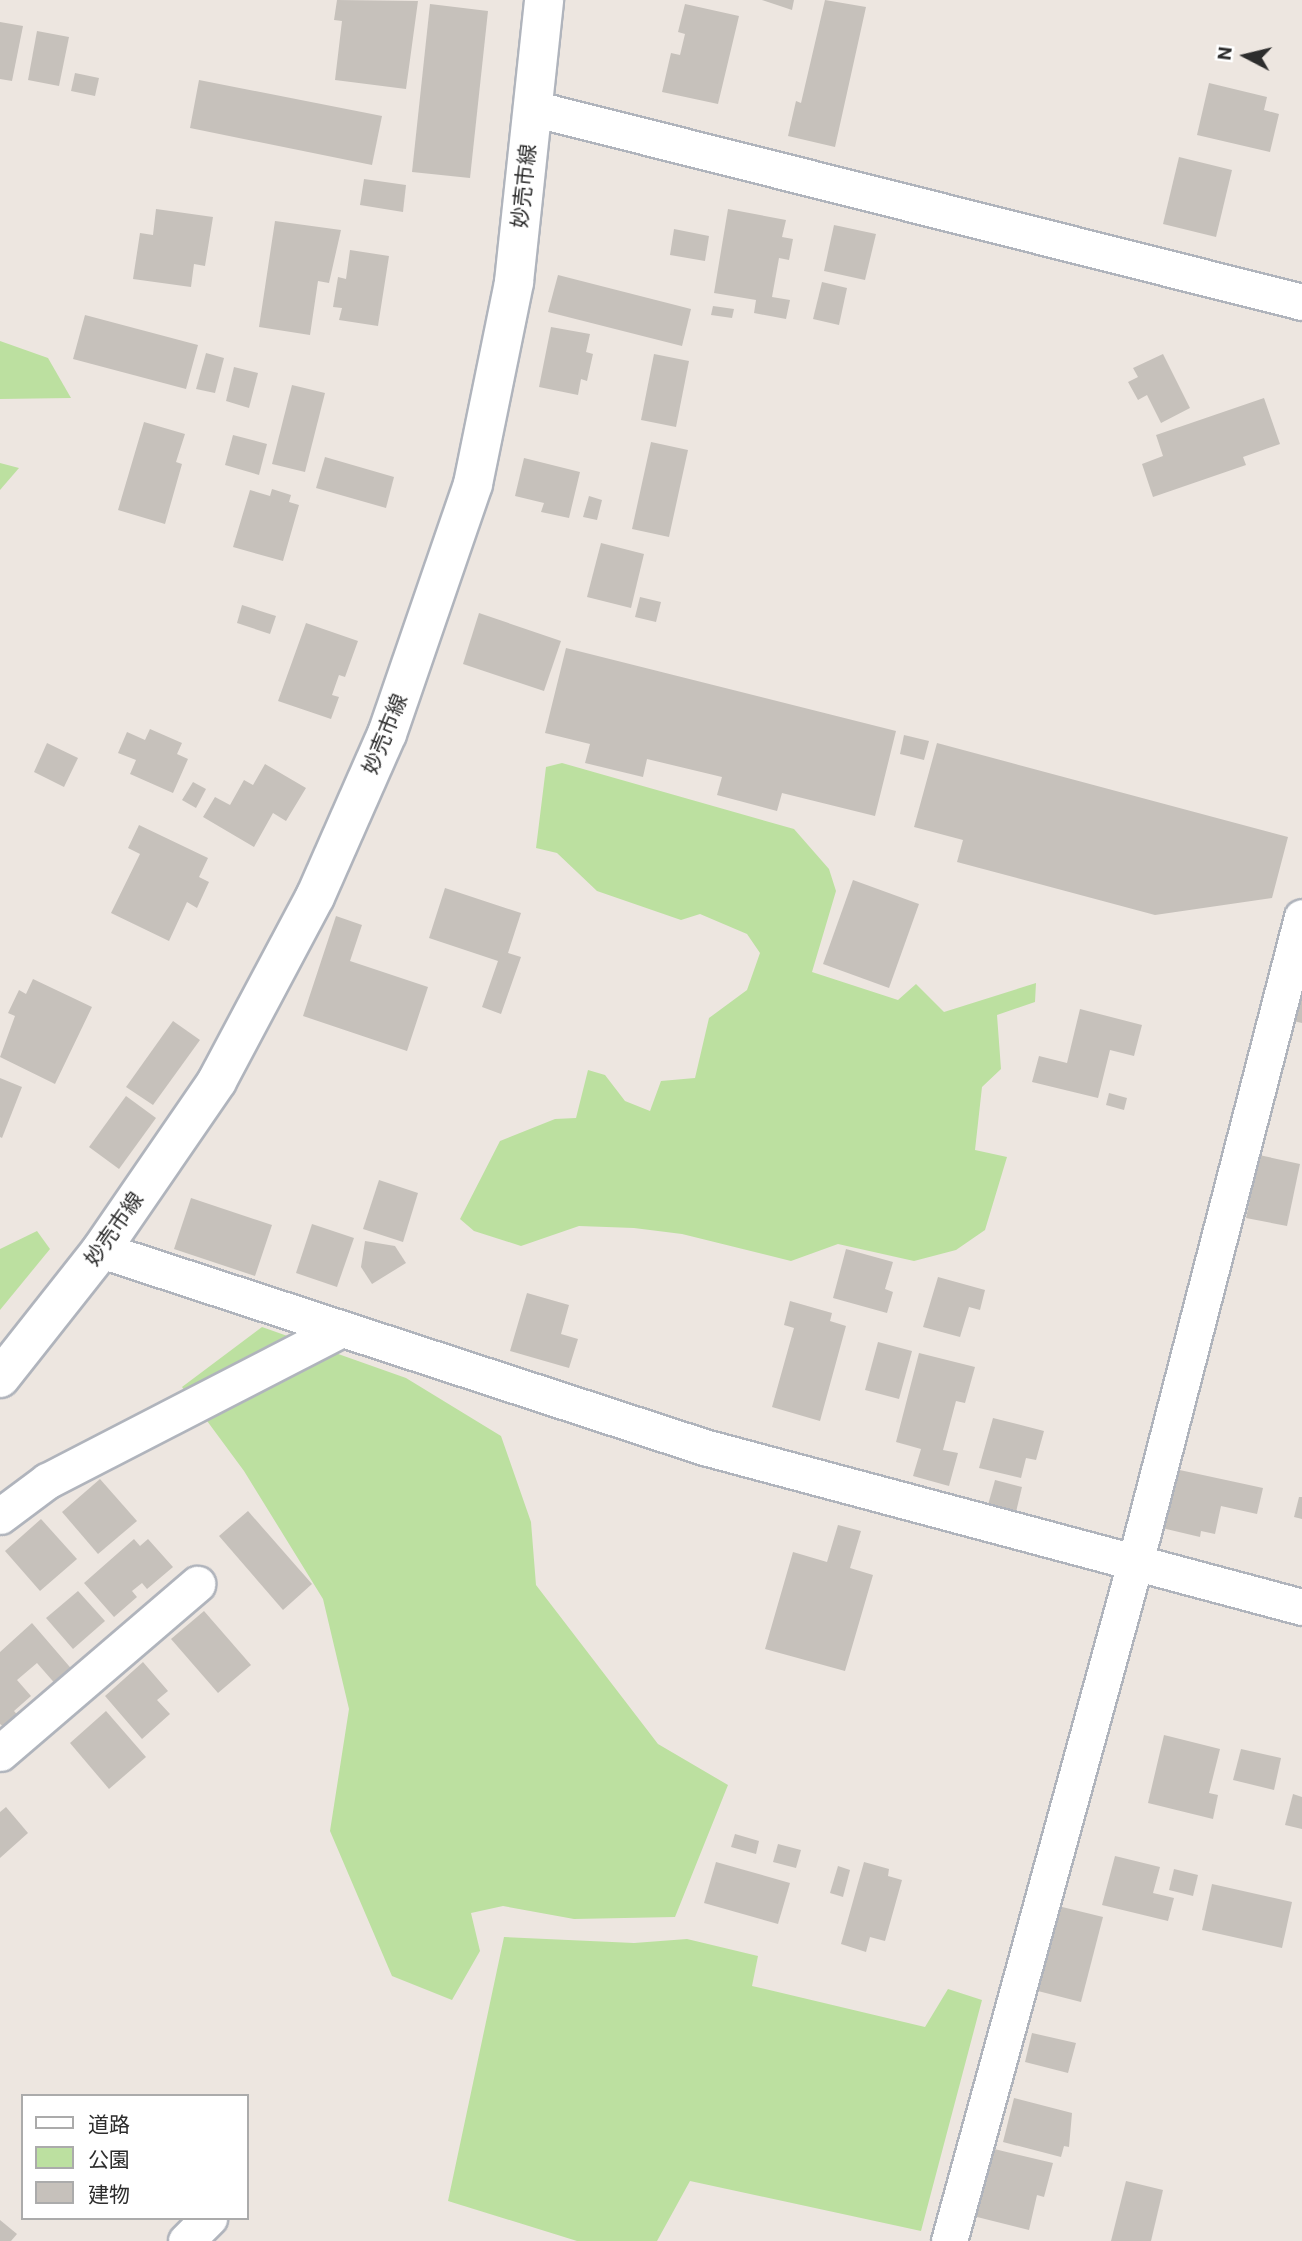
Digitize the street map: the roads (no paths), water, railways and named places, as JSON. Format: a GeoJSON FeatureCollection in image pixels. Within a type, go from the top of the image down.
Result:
{"type":"FeatureCollection","features":[{"type":"Feature","properties":{"kind":"main road","name":"妙売市線"},"geometry":{"type":"LineString","coordinates":[[0,1378],[101,1250],[218,1081],[314,897],[387,733],[473,484],[514,282],[544,0]]}},
{"type":"Feature","properties":{"kind":"street"},"geometry":{"type":"LineString","coordinates":[[532,108],[1302,302]]}},
{"type":"Feature","properties":{"kind":"street"},"geometry":{"type":"LineString","coordinates":[[949,2241],[1135,1563],[1302,916]]}},
{"type":"Feature","properties":{"kind":"street"},"geometry":{"type":"LineString","coordinates":[[101,1250],[704,1447],[1302,1606]]}},
{"type":"Feature","properties":{"kind":"street"},"geometry":{"type":"LineString","coordinates":[[0,1516],[47,1480],[340,1330]]}},
{"type":"Feature","properties":{"kind":"street"},"geometry":{"type":"LineString","coordinates":[[0,1753],[197,1584]]}},
{"type":"Feature","properties":{"kind":"street"},"geometry":{"type":"LineString","coordinates":[[186,2241],[207,2220]]}}]}
